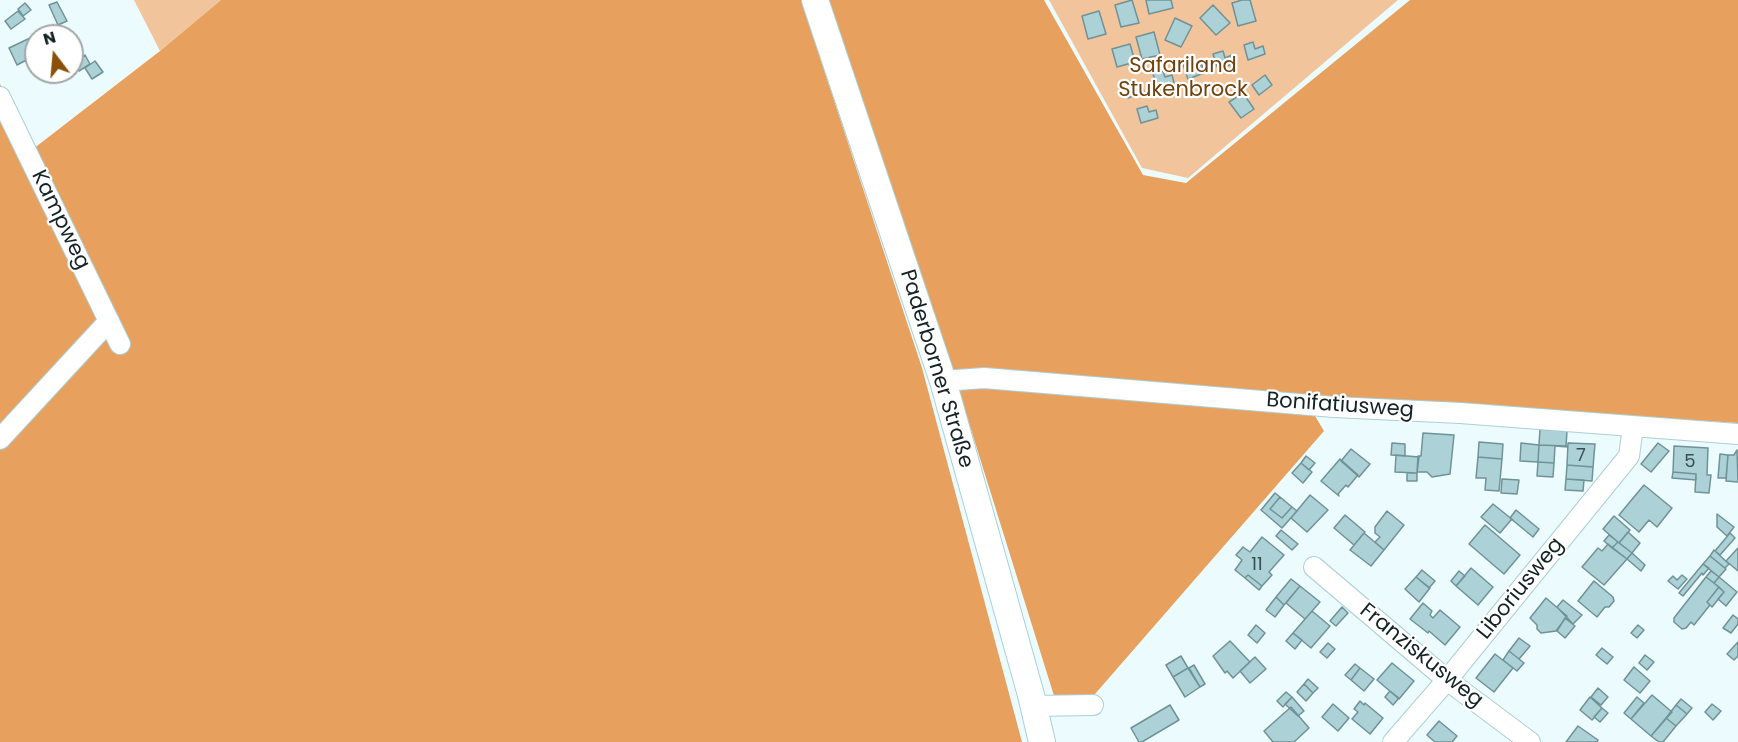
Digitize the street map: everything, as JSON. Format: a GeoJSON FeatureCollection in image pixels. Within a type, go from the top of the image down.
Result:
{"type":"FeatureCollection","features":[{"type":"Feature","properties":{"kind":"main road","name":"Paderborner Straße"},"geometry":{"type":"LineString","coordinates":[[815,0],[943,381],[1034,706],[1042,742]]}},
{"type":"Feature","properties":{"kind":"street","name":"Kampweg"},"geometry":{"type":"LineString","coordinates":[[0,97],[120,344]]}},
{"type":"Feature","properties":{"kind":"street"},"geometry":{"type":"LineString","coordinates":[[0,440],[109,321]]}},
{"type":"Feature","properties":{"kind":"street","name":"Bonifatiusweg"},"geometry":{"type":"LineString","coordinates":[[943,381],[984,378],[1334,407],[1460,413],[1738,434]]}},
{"type":"Feature","properties":{"kind":"street","name":"Liboriusweg"},"geometry":{"type":"LineString","coordinates":[[1393,742],[1447,680],[1629,456],[1633,427]]}},
{"type":"Feature","properties":{"kind":"street","name":"Franziskusweg"},"geometry":{"type":"LineString","coordinates":[[1314,567],[1447,680],[1530,742]]}},
{"type":"Feature","properties":{"kind":"street"},"geometry":{"type":"LineString","coordinates":[[1034,706],[1093,705]]}},
{"type":"Feature","properties":{"kind":"green space"},"geometry":{"type":"Polygon","coordinates":[[[134,0],[221,0],[160,51],[134,0]]]}},
{"type":"Feature","properties":{"kind":"green space","name":"Safariland Stukenbrock"},"geometry":{"type":"Polygon","coordinates":[[[1049,0],[1398,0],[1188,178],[1142,168],[1049,0]]]}},
{"type":"Feature","properties":{"kind":"shaded area"},"geometry":{"type":"Polygon","coordinates":[[[221,0],[801,0],[922,368],[1022,742],[0,742],[0,84],[33,149],[160,51],[221,0]]]}},
{"type":"Feature","properties":{"kind":"shaded area"},"geometry":{"type":"Polygon","coordinates":[[[829,0],[1044,0],[1143,175],[1186,183],[1410,0],[1738,0],[1738,423],[1303,396],[1324,431],[1095,694],[1055,699],[959,391],[829,0]]]}},
{"type":"Feature","properties":{"kind":"building"},"geometry":{"type":"Polygon","coordinates":[[[1132,0],[1139,23],[1121,27],[1115,5],[1132,0]]]}},
{"type":"Feature","properties":{"kind":"building"},"geometry":{"type":"Polygon","coordinates":[[[1146,0],[1171,0],[1173,8],[1149,14],[1146,0]]]}},
{"type":"Feature","properties":{"kind":"building"},"geometry":{"type":"Polygon","coordinates":[[[1250,0],[1256,21],[1238,26],[1232,3],[1250,0]]]}},
{"type":"Feature","properties":{"kind":"building"},"geometry":{"type":"Polygon","coordinates":[[[57,2],[67,21],[58,24],[49,5],[57,2]]]}},
{"type":"Feature","properties":{"kind":"building"},"geometry":{"type":"Polygon","coordinates":[[[25,3],[31,10],[23,16],[18,9],[25,3]]]}},
{"type":"Feature","properties":{"kind":"building"},"geometry":{"type":"Polygon","coordinates":[[[1213,5],[1230,23],[1216,35],[1200,18],[1213,5]]]}},
{"type":"Feature","properties":{"kind":"building"},"geometry":{"type":"Polygon","coordinates":[[[18,11],[25,19],[11,29],[5,21],[18,11]]]}},
{"type":"Feature","properties":{"kind":"building"},"geometry":{"type":"Polygon","coordinates":[[[1099,11],[1106,34],[1088,39],[1082,16],[1099,11]]]}},
{"type":"Feature","properties":{"kind":"building"},"geometry":{"type":"Polygon","coordinates":[[[1175,18],[1192,26],[1181,47],[1165,40],[1175,18]]]}},
{"type":"Feature","properties":{"kind":"building"},"geometry":{"type":"Polygon","coordinates":[[[1154,32],[1160,55],[1142,59],[1136,37],[1154,32]]]}},
{"type":"Feature","properties":{"kind":"building"},"geometry":{"type":"Polygon","coordinates":[[[24,41],[24,61],[17,65],[9,48],[24,41]]]}},
{"type":"Feature","properties":{"kind":"building"},"geometry":{"type":"Polygon","coordinates":[[[1253,42],[1255,49],[1263,46],[1265,54],[1248,60],[1244,45],[1253,42]]]}},
{"type":"Feature","properties":{"kind":"building"},"geometry":{"type":"Polygon","coordinates":[[[1130,44],[1135,62],[1117,67],[1112,49],[1130,44]]]}},
{"type":"Feature","properties":{"kind":"building"},"geometry":{"type":"Polygon","coordinates":[[[1223,51],[1225,58],[1232,55],[1235,63],[1218,69],[1213,54],[1223,51]]]}},
{"type":"Feature","properties":{"kind":"building"},"geometry":{"type":"Polygon","coordinates":[[[84,56],[90,64],[84,68],[84,56]]]}},
{"type":"Feature","properties":{"kind":"building"},"geometry":{"type":"Polygon","coordinates":[[[95,61],[103,72],[92,79],[85,68],[95,61]]]}},
{"type":"Feature","properties":{"kind":"building"},"geometry":{"type":"Polygon","coordinates":[[[1192,61],[1195,68],[1202,65],[1204,73],[1188,79],[1183,64],[1192,61]]]}},
{"type":"Feature","properties":{"kind":"building"},"geometry":{"type":"Polygon","coordinates":[[[1163,71],[1165,77],[1172,75],[1174,83],[1158,89],[1153,74],[1163,71]]]}},
{"type":"Feature","properties":{"kind":"building"},"geometry":{"type":"Polygon","coordinates":[[[1265,75],[1272,85],[1259,95],[1252,85],[1265,75]]]}},
{"type":"Feature","properties":{"kind":"building"},"geometry":{"type":"Polygon","coordinates":[[[1133,80],[1135,87],[1142,85],[1144,92],[1128,98],[1123,83],[1133,80]]]}},
{"type":"Feature","properties":{"kind":"building"},"geometry":{"type":"Polygon","coordinates":[[[1243,93],[1254,109],[1241,118],[1229,102],[1243,93]]]}},
{"type":"Feature","properties":{"kind":"building"},"geometry":{"type":"Polygon","coordinates":[[[1147,106],[1149,112],[1156,110],[1158,118],[1141,123],[1137,109],[1147,106]]]}},
{"type":"Feature","properties":{"kind":"building"},"geometry":{"type":"Polygon","coordinates":[[[1540,429],[1567,431],[1566,446],[1539,445],[1540,429]]]}},
{"type":"Feature","properties":{"kind":"building"},"geometry":{"type":"Polygon","coordinates":[[[1423,433],[1454,435],[1450,474],[1432,477],[1427,472],[1417,472],[1423,433]]]}},
{"type":"Feature","properties":{"kind":"building"},"geometry":{"type":"Polygon","coordinates":[[[1479,442],[1503,444],[1502,459],[1478,457],[1479,442]]]}},
{"type":"Feature","properties":{"kind":"building"},"geometry":{"type":"Polygon","coordinates":[[[1392,443],[1405,444],[1405,456],[1391,455],[1392,443]]]}},
{"type":"Feature","properties":{"kind":"building"},"geometry":{"type":"Polygon","coordinates":[[[1521,443],[1539,445],[1538,462],[1520,461],[1521,443]]]}},
{"type":"Feature","properties":{"kind":"building"},"geometry":{"type":"Polygon","coordinates":[[[1568,443],[1595,444],[1593,467],[1567,465],[1568,443]]]}},
{"type":"Feature","properties":{"kind":"building"},"geometry":{"type":"Polygon","coordinates":[[[1658,443],[1669,451],[1651,472],[1641,464],[1658,443]]]}},
{"type":"Feature","properties":{"kind":"building"},"geometry":{"type":"Polygon","coordinates":[[[1539,445],[1566,446],[1568,447],[1555,446],[1554,463],[1538,462],[1539,445]]]}},
{"type":"Feature","properties":{"kind":"building"},"geometry":{"type":"Polygon","coordinates":[[[1674,446],[1708,448],[1707,475],[1711,475],[1709,493],[1695,492],[1696,474],[1673,472],[1674,446]]]}},
{"type":"Feature","properties":{"kind":"building"},"geometry":{"type":"Polygon","coordinates":[[[1351,449],[1370,464],[1359,477],[1341,461],[1351,449]]]}},
{"type":"Feature","properties":{"kind":"building"},"geometry":{"type":"Polygon","coordinates":[[[1737,450],[1738,482],[1726,481],[1728,455],[1734,455],[1737,450]]]}},
{"type":"Feature","properties":{"kind":"building"},"geometry":{"type":"Polygon","coordinates":[[[1720,454],[1728,455],[1726,478],[1718,478],[1720,454]]]}},
{"type":"Feature","properties":{"kind":"building"},"geometry":{"type":"Polygon","coordinates":[[[1396,455],[1419,457],[1417,473],[1395,472],[1396,455]]]}},
{"type":"Feature","properties":{"kind":"building"},"geometry":{"type":"Polygon","coordinates":[[[1306,456],[1315,463],[1309,470],[1301,463],[1306,456]]]}},
{"type":"Feature","properties":{"kind":"building"},"geometry":{"type":"Polygon","coordinates":[[[1478,457],[1502,459],[1499,491],[1485,490],[1486,478],[1476,478],[1478,457]]]}},
{"type":"Feature","properties":{"kind":"building"},"geometry":{"type":"Polygon","coordinates":[[[1340,459],[1358,475],[1348,487],[1346,485],[1338,494],[1339,496],[1321,481],[1340,459]]]}},
{"type":"Feature","properties":{"kind":"building"},"geometry":{"type":"Polygon","coordinates":[[[1538,462],[1554,463],[1553,477],[1537,476],[1538,462]]]}},
{"type":"Feature","properties":{"kind":"building"},"geometry":{"type":"Polygon","coordinates":[[[1301,463],[1312,472],[1303,483],[1292,473],[1301,463]]]}},
{"type":"Feature","properties":{"kind":"building"},"geometry":{"type":"Polygon","coordinates":[[[1567,465],[1593,467],[1592,481],[1566,479],[1567,465]]]}},
{"type":"Feature","properties":{"kind":"building"},"geometry":{"type":"Polygon","coordinates":[[[1673,472],[1696,474],[1696,480],[1672,478],[1673,472]]]}},
{"type":"Feature","properties":{"kind":"building"},"geometry":{"type":"Polygon","coordinates":[[[1407,473],[1417,473],[1417,481],[1407,481],[1407,473]]]}},
{"type":"Feature","properties":{"kind":"building"},"geometry":{"type":"Polygon","coordinates":[[[1502,479],[1519,480],[1517,494],[1501,493],[1502,479]]]}},
{"type":"Feature","properties":{"kind":"building"},"geometry":{"type":"Polygon","coordinates":[[[1566,479],[1584,480],[1583,491],[1565,490],[1566,479]]]}},
{"type":"Feature","properties":{"kind":"building"},"geometry":{"type":"Polygon","coordinates":[[[1644,485],[1672,508],[1657,527],[1649,520],[1639,532],[1619,515],[1644,485]]]}},
{"type":"Feature","properties":{"kind":"building"},"geometry":{"type":"Polygon","coordinates":[[[1275,493],[1280,497],[1270,509],[1282,518],[1292,507],[1297,511],[1282,528],[1261,510],[1275,493]]]}},
{"type":"Feature","properties":{"kind":"building"},"geometry":{"type":"Polygon","coordinates":[[[1310,495],[1328,510],[1307,532],[1291,518],[1310,495]]]}},
{"type":"Feature","properties":{"kind":"building"},"geometry":{"type":"Polygon","coordinates":[[[1280,497],[1292,507],[1282,518],[1270,509],[1280,497]]]}},
{"type":"Feature","properties":{"kind":"building"},"geometry":{"type":"Polygon","coordinates":[[[1493,504],[1513,520],[1500,533],[1481,517],[1493,504]]]}},
{"type":"Feature","properties":{"kind":"building"},"geometry":{"type":"Polygon","coordinates":[[[1516,510],[1539,529],[1533,537],[1510,518],[1516,510]]]}},
{"type":"Feature","properties":{"kind":"building"},"geometry":{"type":"Polygon","coordinates":[[[1387,511],[1404,525],[1384,550],[1375,542],[1380,537],[1375,533],[1375,527],[1387,511]]]}},
{"type":"Feature","properties":{"kind":"building"},"geometry":{"type":"Polygon","coordinates":[[[1717,514],[1734,527],[1727,536],[1717,527],[1717,514]]]}},
{"type":"Feature","properties":{"kind":"building"},"geometry":{"type":"Polygon","coordinates":[[[1345,515],[1365,532],[1354,545],[1334,528],[1345,515]]]}},
{"type":"Feature","properties":{"kind":"building"},"geometry":{"type":"Polygon","coordinates":[[[1614,516],[1630,530],[1619,543],[1603,529],[1614,516]]]}},
{"type":"Feature","properties":{"kind":"building"},"geometry":{"type":"Polygon","coordinates":[[[1485,525],[1520,555],[1504,574],[1469,544],[1485,525]]]}},
{"type":"Feature","properties":{"kind":"building"},"geometry":{"type":"Polygon","coordinates":[[[1281,530],[1298,544],[1292,550],[1276,536],[1281,530]]]}},
{"type":"Feature","properties":{"kind":"building"},"geometry":{"type":"Polygon","coordinates":[[[1628,532],[1640,543],[1632,553],[1619,543],[1628,532]]]}},
{"type":"Feature","properties":{"kind":"building"},"geometry":{"type":"Polygon","coordinates":[[[1364,533],[1384,550],[1371,566],[1350,550],[1364,533]]]}},
{"type":"Feature","properties":{"kind":"building"},"geometry":{"type":"Polygon","coordinates":[[[1730,533],[1735,538],[1720,555],[1715,551],[1730,533]]]}},
{"type":"Feature","properties":{"kind":"building"},"geometry":{"type":"Polygon","coordinates":[[[1609,535],[1618,542],[1612,548],[1604,541],[1609,535]]]}},
{"type":"Feature","properties":{"kind":"building"},"geometry":{"type":"Polygon","coordinates":[[[1262,537],[1284,555],[1269,572],[1272,575],[1262,586],[1248,575],[1245,578],[1235,570],[1242,560],[1236,555],[1243,547],[1250,552],[1262,537]]]}},
{"type":"Feature","properties":{"kind":"building"},"geometry":{"type":"Polygon","coordinates":[[[1618,542],[1632,553],[1627,559],[1612,548],[1618,542]]]}},
{"type":"Feature","properties":{"kind":"building"},"geometry":{"type":"Polygon","coordinates":[[[1608,544],[1627,559],[1604,585],[1582,567],[1598,548],[1602,551],[1608,544]]]}},
{"type":"Feature","properties":{"kind":"building"},"geometry":{"type":"Polygon","coordinates":[[[1738,548],[1738,571],[1726,561],[1738,548]]]}},
{"type":"Feature","properties":{"kind":"building"},"geometry":{"type":"Polygon","coordinates":[[[1714,550],[1729,564],[1725,568],[1710,556],[1714,550]]]}},
{"type":"Feature","properties":{"kind":"building"},"geometry":{"type":"Polygon","coordinates":[[[1632,553],[1645,565],[1641,571],[1627,559],[1632,553]]]}},
{"type":"Feature","properties":{"kind":"building"},"geometry":{"type":"Polygon","coordinates":[[[1710,556],[1726,569],[1719,577],[1703,564],[1710,556]]]}},
{"type":"Feature","properties":{"kind":"building"},"geometry":{"type":"Polygon","coordinates":[[[1703,564],[1709,568],[1683,596],[1679,593],[1703,564]]]}},
{"type":"Feature","properties":{"kind":"building"},"geometry":{"type":"Polygon","coordinates":[[[1471,568],[1493,587],[1478,605],[1456,586],[1471,568]]]}},
{"type":"Feature","properties":{"kind":"building"},"geometry":{"type":"Polygon","coordinates":[[[1422,570],[1435,581],[1429,588],[1416,577],[1422,570]]]}},
{"type":"Feature","properties":{"kind":"building"},"geometry":{"type":"Polygon","coordinates":[[[1459,571],[1465,576],[1456,586],[1451,581],[1459,571]]]}},
{"type":"Feature","properties":{"kind":"building"},"geometry":{"type":"Polygon","coordinates":[[[1711,571],[1719,577],[1714,583],[1706,577],[1711,571]]]}},
{"type":"Feature","properties":{"kind":"building"},"geometry":{"type":"Polygon","coordinates":[[[1248,575],[1262,586],[1259,590],[1245,578],[1248,575]]]}},
{"type":"Feature","properties":{"kind":"building"},"geometry":{"type":"Polygon","coordinates":[[[1682,575],[1687,579],[1678,589],[1668,581],[1673,576],[1677,580],[1682,575]]]}},
{"type":"Feature","properties":{"kind":"building"},"geometry":{"type":"Polygon","coordinates":[[[1416,577],[1430,588],[1419,602],[1405,589],[1416,577]]]}},
{"type":"Feature","properties":{"kind":"building"},"geometry":{"type":"Polygon","coordinates":[[[1706,577],[1719,587],[1707,602],[1710,605],[1694,625],[1691,622],[1682,629],[1674,622],[1674,618],[1706,577]]]}},
{"type":"Feature","properties":{"kind":"building"},"geometry":{"type":"Polygon","coordinates":[[[1719,577],[1737,592],[1726,606],[1718,599],[1724,592],[1714,583],[1719,577]]]}},
{"type":"Feature","properties":{"kind":"building"},"geometry":{"type":"Polygon","coordinates":[[[1291,579],[1300,586],[1284,605],[1276,597],[1291,579]]]}},
{"type":"Feature","properties":{"kind":"building"},"geometry":{"type":"Polygon","coordinates":[[[1594,581],[1613,597],[1614,601],[1597,617],[1578,601],[1594,581]]]}},
{"type":"Feature","properties":{"kind":"building"},"geometry":{"type":"Polygon","coordinates":[[[1300,586],[1320,602],[1305,619],[1286,603],[1300,586]]]}},
{"type":"Feature","properties":{"kind":"building"},"geometry":{"type":"Polygon","coordinates":[[[1719,587],[1724,592],[1712,607],[1707,602],[1719,587]]]}},
{"type":"Feature","properties":{"kind":"building"},"geometry":{"type":"Polygon","coordinates":[[[1276,597],[1284,605],[1275,617],[1266,610],[1276,597]]]}},
{"type":"Feature","properties":{"kind":"building"},"geometry":{"type":"Polygon","coordinates":[[[1546,598],[1567,616],[1556,631],[1541,633],[1530,618],[1546,598]]]}},
{"type":"Feature","properties":{"kind":"building"},"geometry":{"type":"Polygon","coordinates":[[[1563,600],[1582,615],[1573,624],[1557,607],[1563,600]]]}},
{"type":"Feature","properties":{"kind":"building"},"geometry":{"type":"Polygon","coordinates":[[[1423,603],[1432,611],[1430,615],[1433,618],[1440,610],[1460,627],[1445,645],[1410,619],[1423,603]]]}},
{"type":"Feature","properties":{"kind":"building"},"geometry":{"type":"Polygon","coordinates":[[[1342,607],[1348,613],[1336,626],[1330,621],[1342,607]]]}},
{"type":"Feature","properties":{"kind":"building"},"geometry":{"type":"Polygon","coordinates":[[[1312,611],[1330,626],[1311,648],[1293,633],[1312,611]]]}},
{"type":"Feature","properties":{"kind":"building"},"geometry":{"type":"Polygon","coordinates":[[[1733,615],[1738,619],[1738,624],[1731,633],[1723,628],[1733,615]]]}},
{"type":"Feature","properties":{"kind":"building"},"geometry":{"type":"Polygon","coordinates":[[[1565,618],[1575,626],[1565,638],[1557,631],[1565,618]]]}},
{"type":"Feature","properties":{"kind":"building"},"geometry":{"type":"Polygon","coordinates":[[[1256,625],[1265,633],[1257,643],[1248,635],[1256,625]]]}},
{"type":"Feature","properties":{"kind":"building"},"geometry":{"type":"Polygon","coordinates":[[[1638,625],[1644,630],[1637,638],[1631,633],[1638,625]]]}},
{"type":"Feature","properties":{"kind":"building"},"geometry":{"type":"Polygon","coordinates":[[[1293,633],[1302,640],[1295,649],[1286,641],[1293,633]]]}},
{"type":"Feature","properties":{"kind":"building"},"geometry":{"type":"Polygon","coordinates":[[[1519,638],[1530,646],[1519,659],[1509,651],[1519,638]]]}},
{"type":"Feature","properties":{"kind":"building"},"geometry":{"type":"Polygon","coordinates":[[[1230,641],[1250,662],[1233,678],[1227,671],[1225,673],[1213,656],[1230,641]]]}},
{"type":"Feature","properties":{"kind":"building"},"geometry":{"type":"Polygon","coordinates":[[[1738,642],[1738,656],[1734,660],[1727,654],[1738,642]]]}},
{"type":"Feature","properties":{"kind":"building"},"geometry":{"type":"Polygon","coordinates":[[[1328,643],[1335,649],[1327,658],[1320,652],[1328,643]]]}},
{"type":"Feature","properties":{"kind":"building"},"geometry":{"type":"Polygon","coordinates":[[[1602,648],[1613,657],[1607,664],[1596,655],[1602,648]]]}},
{"type":"Feature","properties":{"kind":"building"},"geometry":{"type":"Polygon","coordinates":[[[1509,651],[1524,663],[1517,671],[1503,660],[1509,651]]]}},
{"type":"Feature","properties":{"kind":"building"},"geometry":{"type":"Polygon","coordinates":[[[1495,654],[1513,668],[1494,692],[1476,678],[1495,654]]]}},
{"type":"Feature","properties":{"kind":"building"},"geometry":{"type":"Polygon","coordinates":[[[1645,655],[1654,662],[1647,670],[1639,663],[1645,655]]]}},
{"type":"Feature","properties":{"kind":"building"},"geometry":{"type":"Polygon","coordinates":[[[1181,656],[1188,668],[1173,677],[1166,665],[1181,656]]]}},
{"type":"Feature","properties":{"kind":"building"},"geometry":{"type":"Polygon","coordinates":[[[1255,657],[1266,669],[1250,683],[1240,671],[1255,657]]]}},
{"type":"Feature","properties":{"kind":"building"},"geometry":{"type":"Polygon","coordinates":[[[1392,663],[1414,681],[1399,699],[1377,680],[1392,663]]]}},
{"type":"Feature","properties":{"kind":"building"},"geometry":{"type":"Polygon","coordinates":[[[1355,664],[1360,668],[1351,680],[1345,675],[1355,664]]]}},
{"type":"Feature","properties":{"kind":"building"},"geometry":{"type":"Polygon","coordinates":[[[1194,665],[1205,684],[1200,687],[1189,668],[1194,665]]]}},
{"type":"Feature","properties":{"kind":"building"},"geometry":{"type":"Polygon","coordinates":[[[1634,667],[1650,681],[1640,693],[1624,680],[1634,667]]]}},
{"type":"Feature","properties":{"kind":"building"},"geometry":{"type":"Polygon","coordinates":[[[1188,668],[1200,687],[1185,697],[1173,677],[1188,668]]]}},
{"type":"Feature","properties":{"kind":"building"},"geometry":{"type":"Polygon","coordinates":[[[1360,668],[1374,679],[1364,691],[1351,680],[1360,668]]]}},
{"type":"Feature","properties":{"kind":"building"},"geometry":{"type":"Polygon","coordinates":[[[1308,679],[1318,688],[1313,693],[1304,684],[1308,679]]]}},
{"type":"Feature","properties":{"kind":"building"},"geometry":{"type":"Polygon","coordinates":[[[1304,684],[1313,693],[1306,701],[1297,692],[1304,684]]]}},
{"type":"Feature","properties":{"kind":"building"},"geometry":{"type":"Polygon","coordinates":[[[1598,688],[1608,697],[1601,705],[1591,697],[1598,688]]]}},
{"type":"Feature","properties":{"kind":"building"},"geometry":{"type":"Polygon","coordinates":[[[1390,691],[1399,698],[1393,705],[1385,697],[1390,691]]]}},
{"type":"Feature","properties":{"kind":"building"},"geometry":{"type":"Polygon","coordinates":[[[1286,692],[1292,697],[1283,707],[1277,701],[1286,692]]]}},
{"type":"Feature","properties":{"kind":"building"},"geometry":{"type":"Polygon","coordinates":[[[1652,695],[1672,712],[1651,736],[1631,719],[1652,695]]]}},
{"type":"Feature","properties":{"kind":"building"},"geometry":{"type":"Polygon","coordinates":[[[1292,697],[1304,711],[1298,716],[1285,704],[1292,697]]]}},
{"type":"Feature","properties":{"kind":"building"},"geometry":{"type":"Polygon","coordinates":[[[1590,697],[1602,708],[1592,720],[1580,710],[1590,697]]]}},
{"type":"Feature","properties":{"kind":"building"},"geometry":{"type":"Polygon","coordinates":[[[1637,697],[1644,703],[1631,719],[1624,713],[1637,697]]]}},
{"type":"Feature","properties":{"kind":"building"},"geometry":{"type":"Polygon","coordinates":[[[1681,699],[1692,708],[1687,714],[1676,705],[1681,699]]]}},
{"type":"Feature","properties":{"kind":"building"},"geometry":{"type":"Polygon","coordinates":[[[1360,701],[1383,718],[1370,734],[1352,719],[1358,712],[1354,709],[1360,701]]]}},
{"type":"Feature","properties":{"kind":"building"},"geometry":{"type":"Polygon","coordinates":[[[1333,704],[1349,718],[1338,731],[1322,717],[1333,704]]]}},
{"type":"Feature","properties":{"kind":"building"},"geometry":{"type":"Polygon","coordinates":[[[1712,704],[1721,711],[1713,720],[1705,712],[1712,704]]]}},
{"type":"Feature","properties":{"kind":"building"},"geometry":{"type":"Polygon","coordinates":[[[1170,705],[1179,720],[1139,742],[1131,728],[1170,705]]]}},
{"type":"Feature","properties":{"kind":"building"},"geometry":{"type":"Polygon","coordinates":[[[1676,705],[1687,714],[1676,726],[1666,718],[1676,705]]]}},
{"type":"Feature","properties":{"kind":"building"},"geometry":{"type":"Polygon","coordinates":[[[1291,707],[1309,728],[1294,742],[1273,742],[1264,731],[1291,707]]]}},
{"type":"Feature","properties":{"kind":"building"},"geometry":{"type":"Polygon","coordinates":[[[1602,708],[1608,713],[1600,722],[1594,717],[1602,708]]]}},
{"type":"Feature","properties":{"kind":"building"},"geometry":{"type":"Polygon","coordinates":[[[1666,718],[1676,726],[1663,742],[1659,742],[1651,736],[1666,718]]]}},
{"type":"Feature","properties":{"kind":"building"},"geometry":{"type":"Polygon","coordinates":[[[1439,721],[1457,736],[1452,742],[1435,742],[1427,735],[1439,721]]]}},
{"type":"Feature","properties":{"kind":"building"},"geometry":{"type":"Polygon","coordinates":[[[1578,726],[1598,740],[1597,742],[1566,742],[1578,726]]]}}]}
